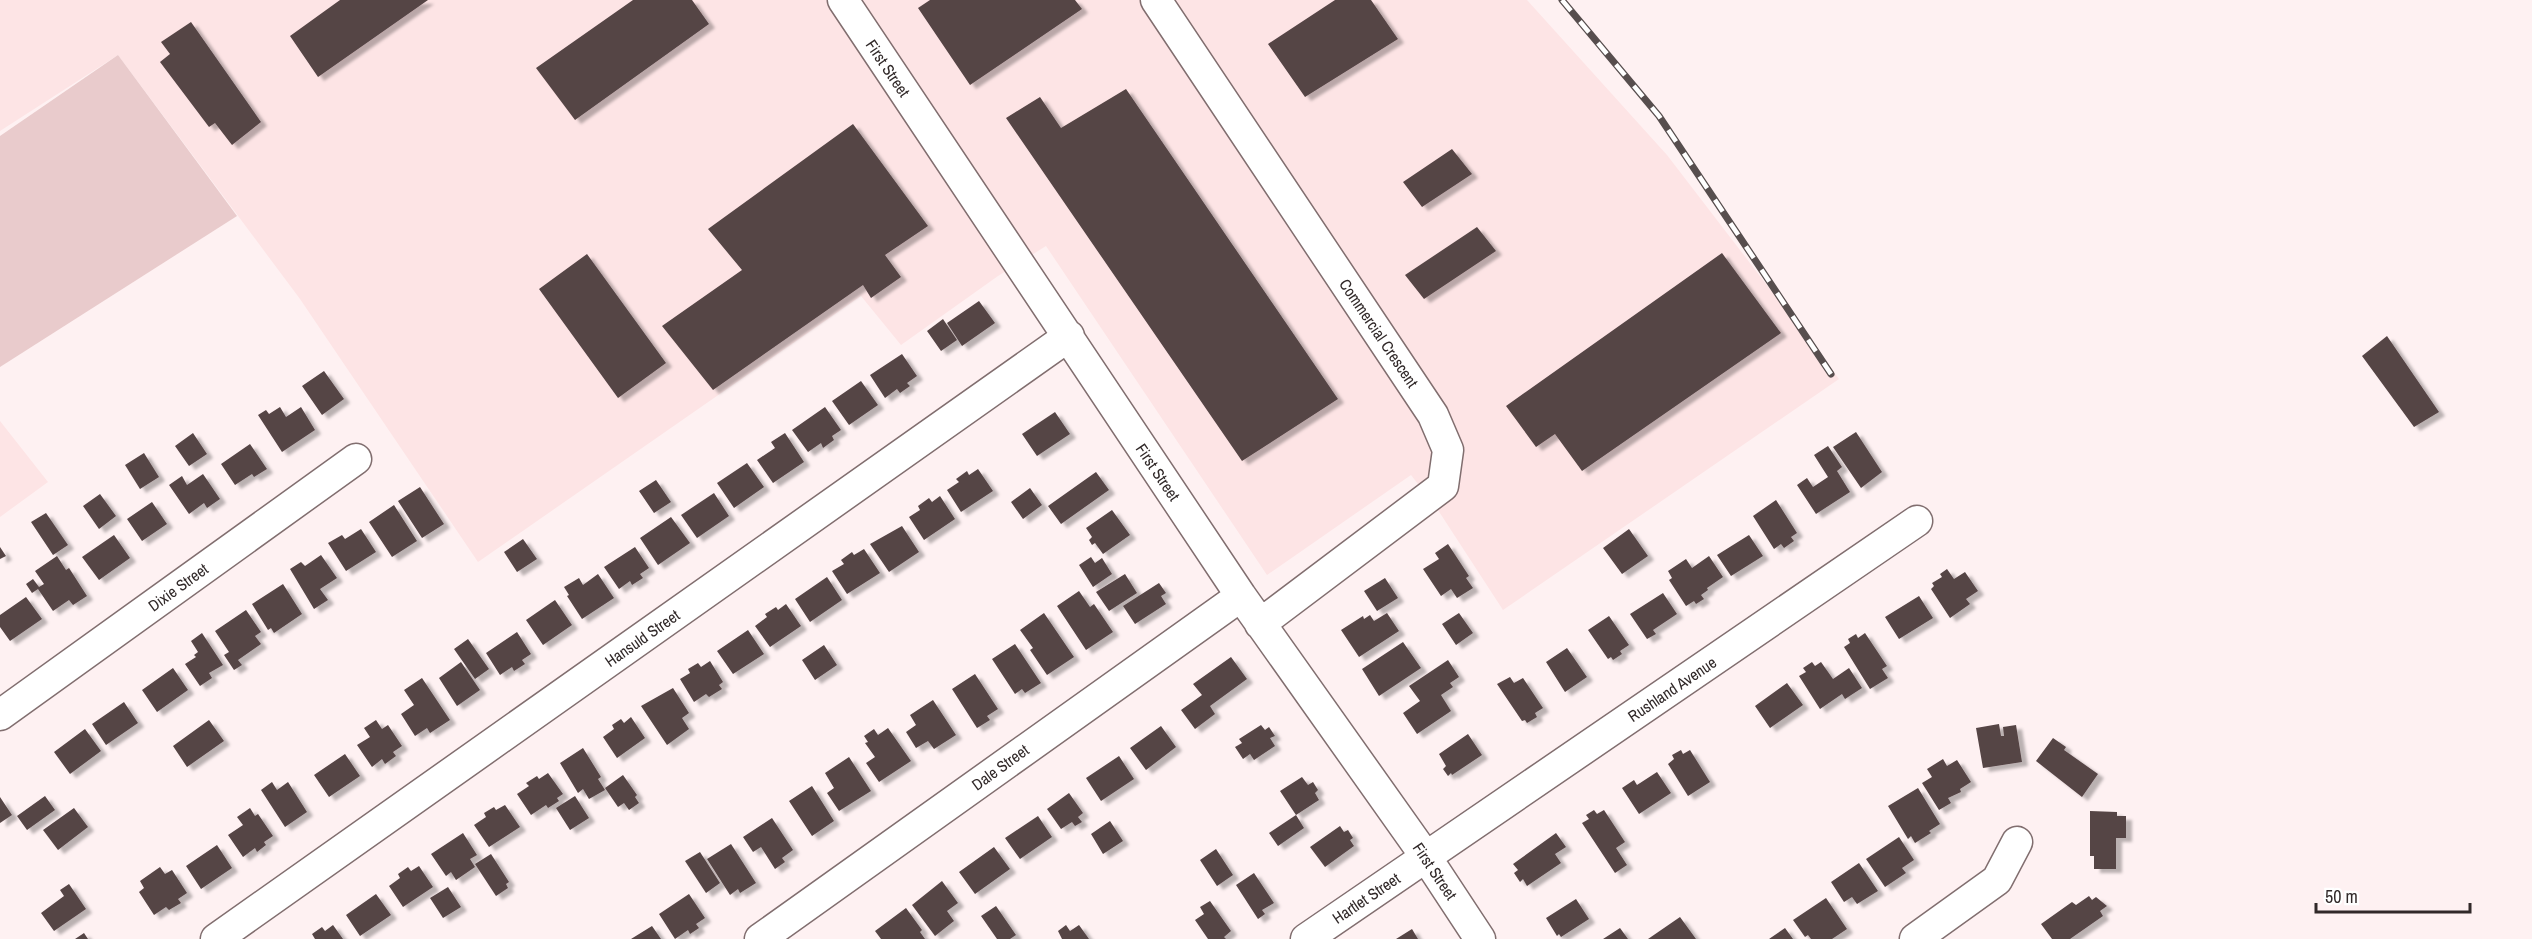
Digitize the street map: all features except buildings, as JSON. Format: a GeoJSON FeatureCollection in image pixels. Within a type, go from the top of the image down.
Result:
{"type":"FeatureCollection","features":[{"type":"Feature","properties":{"kind":"street","name":"First Street"},"geometry":{"type":"LineString","coordinates":[[843,0],[1241,596],[1426,857],[1480,939]]}},
{"type":"Feature","properties":{"kind":"street","name":"Commercial Crescent"},"geometry":{"type":"LineString","coordinates":[[1156,0],[1433,415],[1448,450],[1443,486],[1260,624]]}},
{"type":"Feature","properties":{"kind":"street","name":"Hansuld Street"},"geometry":{"type":"LineString","coordinates":[[216,939],[1069,336]]}},
{"type":"Feature","properties":{"kind":"street","name":"Dixie Street"},"geometry":{"type":"LineString","coordinates":[[0,715],[356,459]]}},
{"type":"Feature","properties":{"kind":"street","name":"Rushland Avenue"},"geometry":{"type":"LineString","coordinates":[[1426,857],[1917,521]]}},
{"type":"Feature","properties":{"kind":"street","name":"Dale Street"},"geometry":{"type":"LineString","coordinates":[[760,939],[1241,596]]}},
{"type":"Feature","properties":{"kind":"street"},"geometry":{"type":"LineString","coordinates":[[1916,939],[1997,880],[2018,842]]}},
{"type":"Feature","properties":{"kind":"street","name":"Hartlet Street"},"geometry":{"type":"LineString","coordinates":[[1306,939],[1426,857]]}},
{"type":"Feature","properties":{"kind":"shaded area"},"geometry":{"type":"Polygon","coordinates":[[[0,0],[1527,0],[1667,155],[1839,379],[1503,610],[1436,507],[1411,475],[1267,575],[1046,246],[998,276],[901,345],[861,296],[478,562],[300,299],[118,55],[0,131],[0,0]]]}},
{"type":"Feature","properties":{"kind":"shaded area"},"geometry":{"type":"Polygon","coordinates":[[[118,55],[237,216],[0,367],[0,136],[118,55]]]}},
{"type":"Feature","properties":{"kind":"shaded area"},"geometry":{"type":"Polygon","coordinates":[[[0,421],[48,482],[0,517],[0,421]]]}},
{"type":"Feature","properties":{"kind":"railway"},"geometry":{"type":"LineString","coordinates":[[1562,0],[1659,116],[1831,374]]}}]}
